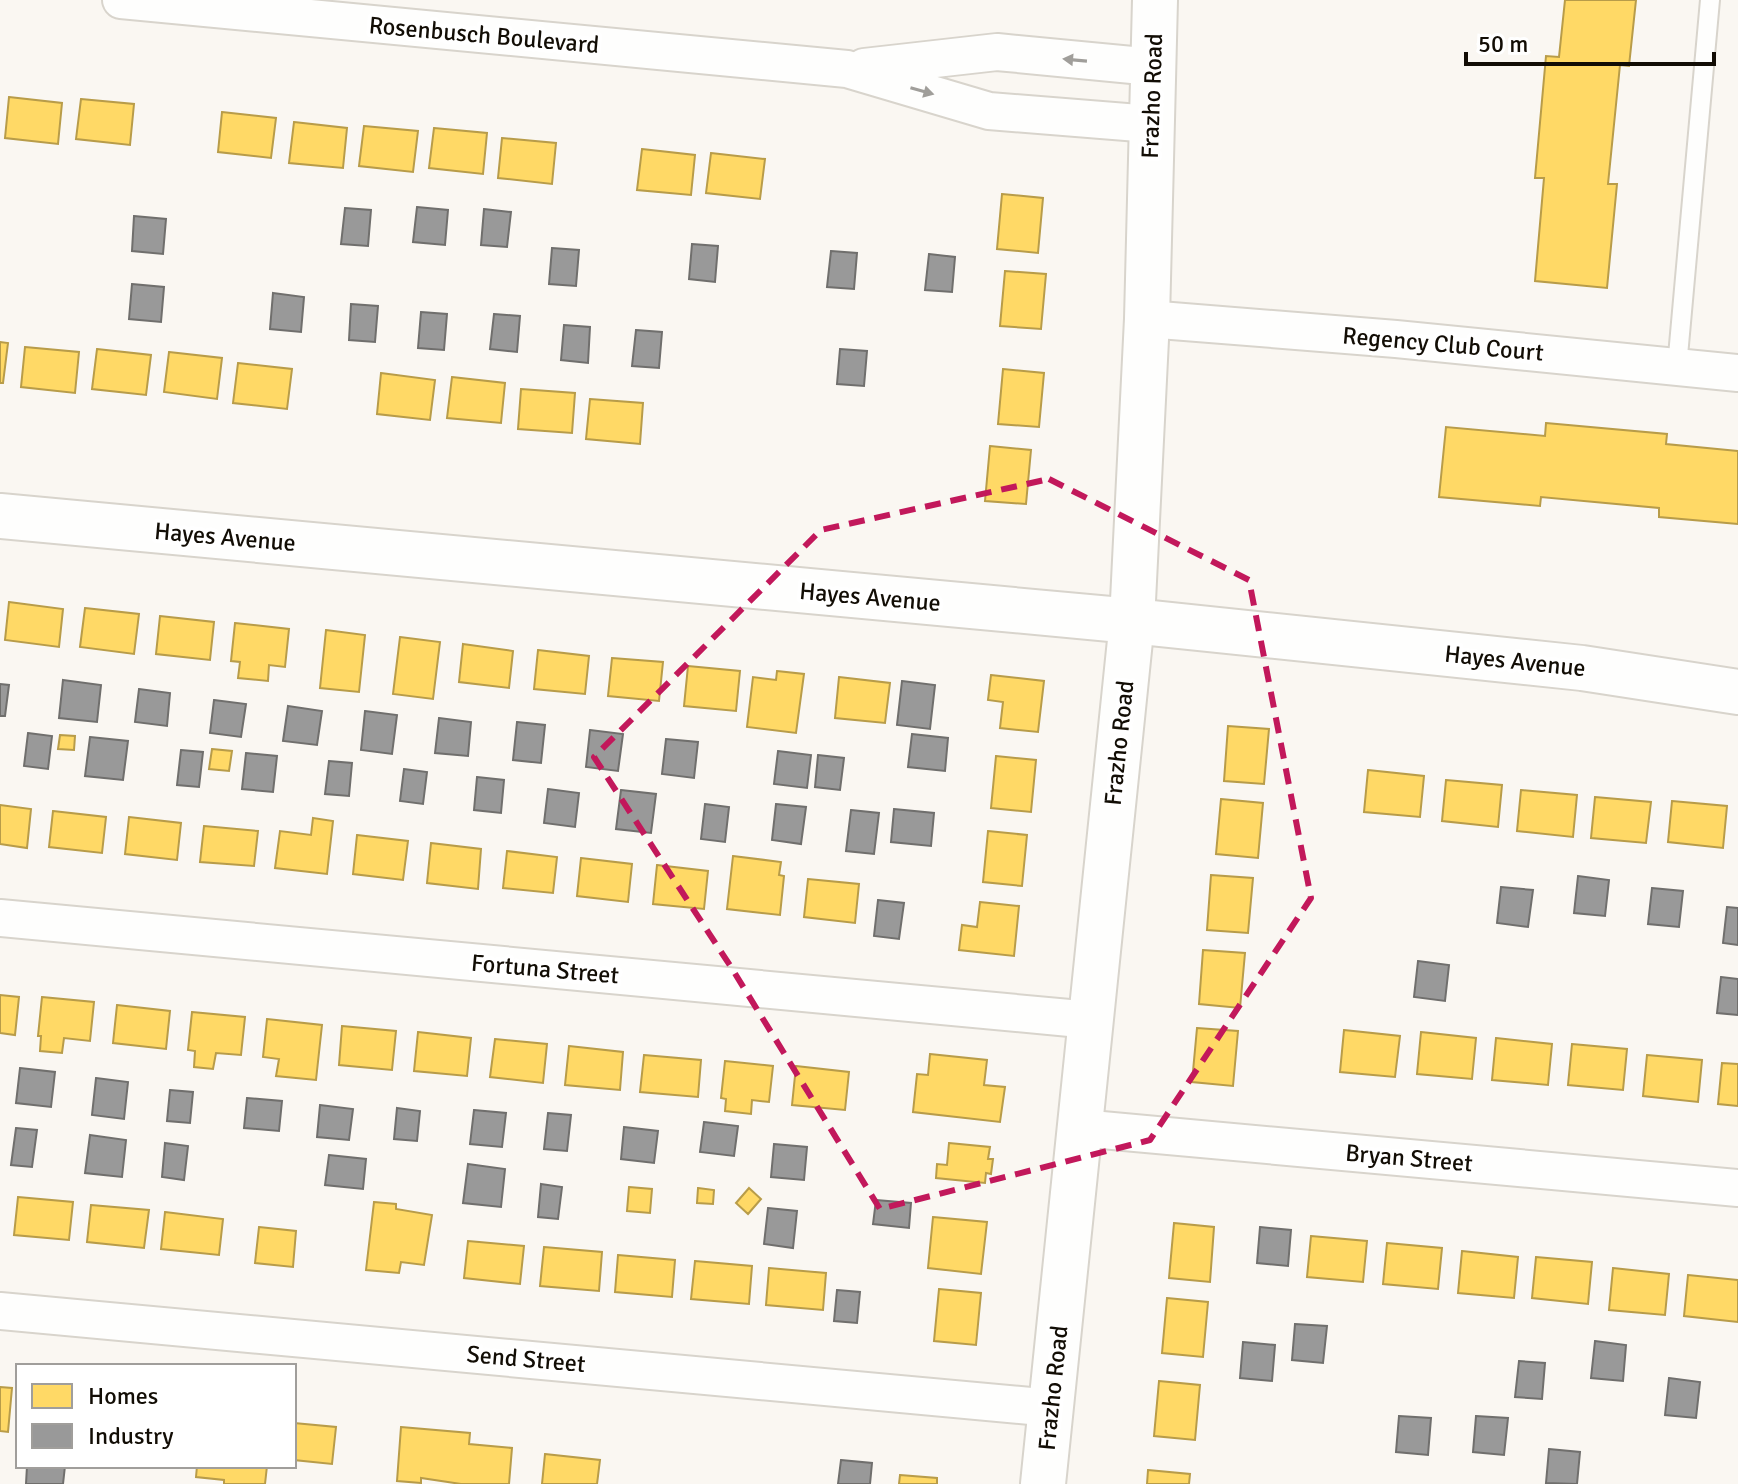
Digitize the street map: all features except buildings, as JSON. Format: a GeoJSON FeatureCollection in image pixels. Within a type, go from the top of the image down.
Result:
{"type":"FeatureCollection","features":[{"type":"Feature","properties":{"kind":"street","name":"Rosenbusch Boulevard"},"geometry":{"type":"LineString","coordinates":[[121,0],[847,69],[989,111],[1151,124]]}},
{"type":"Feature","properties":{"kind":"street","name":"Frazho Road"},"geometry":{"type":"LineString","coordinates":[[1043,1484],[1132,621],[1147,319],[1155,0]]}},
{"type":"Feature","properties":{"kind":"street","name":"Rosenbusch Boulevard"},"geometry":{"type":"LineString","coordinates":[[847,69],[997,52],[1153,67]]}},
{"type":"Feature","properties":{"kind":"street","name":"Regency Club Court"},"geometry":{"type":"LineString","coordinates":[[1147,319],[1396,339],[1738,373]]}},
{"type":"Feature","properties":{"kind":"street","name":"Hayes Avenue"},"geometry":{"type":"LineString","coordinates":[[0,516],[1132,621],[1582,668],[1738,692]]}},
{"type":"Feature","properties":{"kind":"street","name":"Fortuna Street"},"geometry":{"type":"LineString","coordinates":[[0,918],[1091,1020]]}},
{"type":"Feature","properties":{"kind":"street","name":"Bryan Street"},"geometry":{"type":"LineString","coordinates":[[1080,1128],[1738,1188]]}},
{"type":"Feature","properties":{"kind":"street","name":"Send Street"},"geometry":{"type":"LineString","coordinates":[[0,1311],[1052,1408]]}},
{"type":"Feature","properties":{"kind":"lane"},"geometry":{"type":"LineString","coordinates":[[1677,367],[1710,0]]}},
{"type":"Feature","properties":{"kind":"highlighted area"},"geometry":{"type":"Polygon","coordinates":[[[1049,479],[1249,580],[1311,898],[1150,1140],[880,1209],[731,967],[594,757],[821,530],[1049,479]]]}}]}
